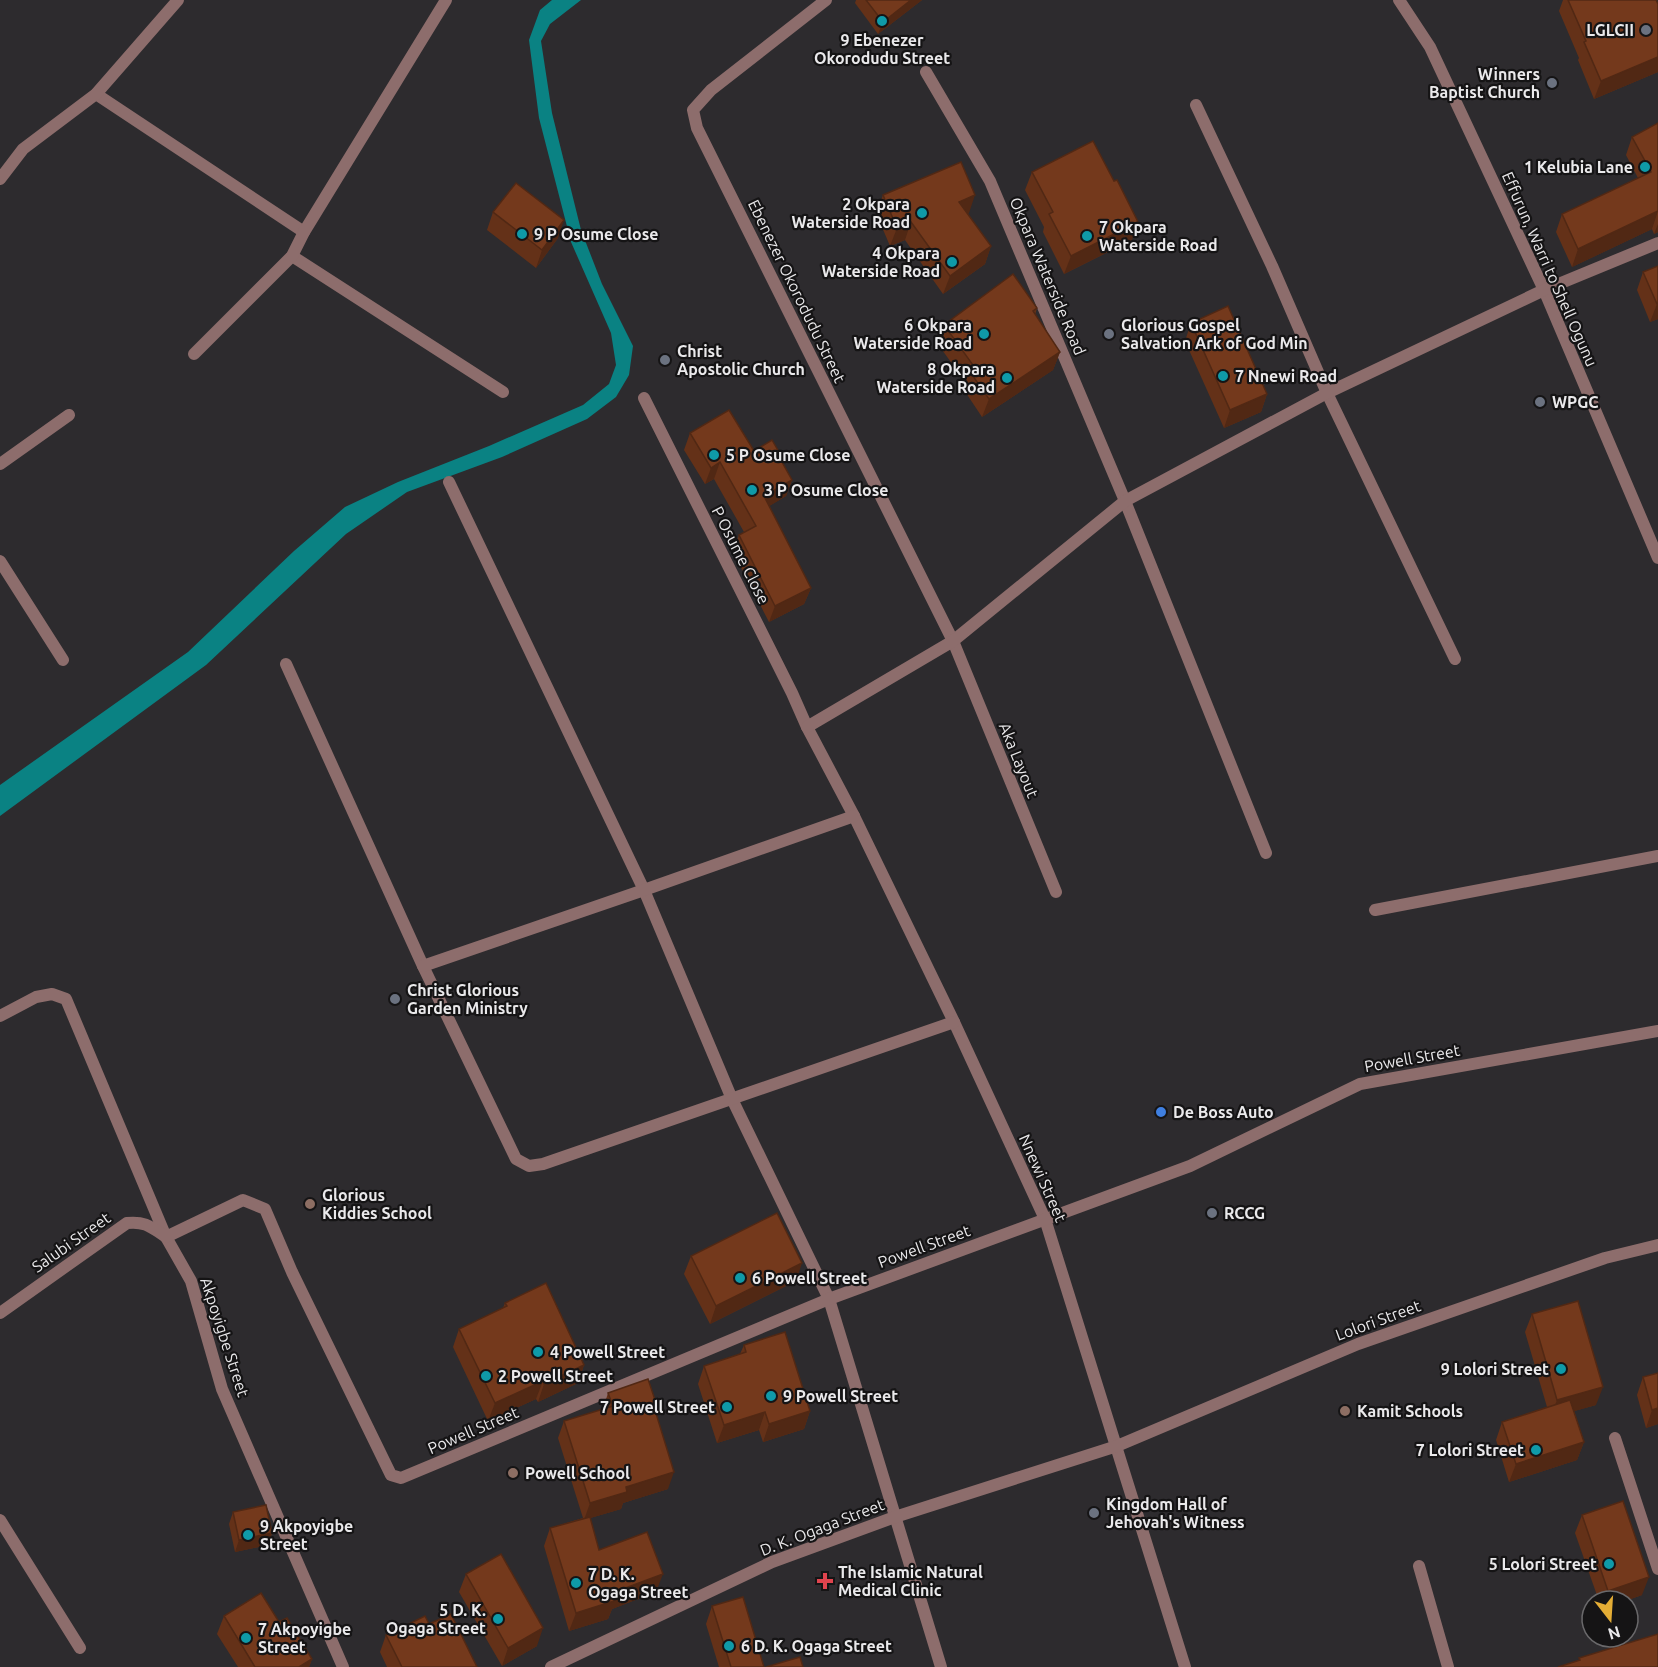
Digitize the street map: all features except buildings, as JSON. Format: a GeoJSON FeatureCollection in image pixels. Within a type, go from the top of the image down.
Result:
{"type":"FeatureCollection","features":[{"type":"Feature","properties":{"kind":"street"},"geometry":{"type":"LineString","coordinates":[[0,179],[23,149],[96,94],[178,0]]}},
{"type":"Feature","properties":{"kind":"street"},"geometry":{"type":"LineString","coordinates":[[194,354],[292,256],[304,232],[446,0]]}},
{"type":"Feature","properties":{"kind":"street","name":"Effurun, Warri to Shell Ogunu"},"geometry":{"type":"LineString","coordinates":[[1399,0],[1430,47],[1544,290],[1658,558]]}},
{"type":"Feature","properties":{"kind":"street","name":"Ebenezer Okorodudu Street"},"geometry":{"type":"LineString","coordinates":[[818,2],[711,90],[693,110],[702,139],[953,640]]}},
{"type":"Feature","properties":{"kind":"street","name":"Okpara Waterside Road"},"geometry":{"type":"LineString","coordinates":[[926,72],[990,181],[1125,501],[1266,853]]}},
{"type":"Feature","properties":{"kind":"street"},"geometry":{"type":"LineString","coordinates":[[96,94],[304,232]]}},
{"type":"Feature","properties":{"kind":"street"},"geometry":{"type":"LineString","coordinates":[[1196,105],[1272,266],[1327,393],[1455,659]]}},
{"type":"Feature","properties":{"kind":"street"},"geometry":{"type":"LineString","coordinates":[[807,727],[953,640],[1125,501],[1327,393],[1544,290],[1658,243]]}},
{"type":"Feature","properties":{"kind":"street"},"geometry":{"type":"LineString","coordinates":[[292,256],[503,392]]}},
{"type":"Feature","properties":{"kind":"street","name":"P Osume Close"},"geometry":{"type":"LineString","coordinates":[[644,398],[807,727]]}},
{"type":"Feature","properties":{"kind":"street"},"geometry":{"type":"LineString","coordinates":[[0,464],[69,415]]}},
{"type":"Feature","properties":{"kind":"street"},"geometry":{"type":"LineString","coordinates":[[449,482],[644,890],[732,1099],[829,1299],[941,1667]]}},
{"type":"Feature","properties":{"kind":"street"},"geometry":{"type":"LineString","coordinates":[[0,561],[63,660]]}},
{"type":"Feature","properties":{"kind":"street","name":"Aka Layout"},"geometry":{"type":"LineString","coordinates":[[953,640],[1056,892]]}},
{"type":"Feature","properties":{"kind":"street"},"geometry":{"type":"LineString","coordinates":[[286,664],[423,966],[516,1159],[529,1166],[543,1164],[954,1022]]}},
{"type":"Feature","properties":{"kind":"street","name":"Nnewi Street"},"geometry":{"type":"LineString","coordinates":[[807,727],[854,816],[954,1022],[1045,1219],[1185,1667]]}},
{"type":"Feature","properties":{"kind":"street"},"geometry":{"type":"LineString","coordinates":[[423,966],[854,816]]}},
{"type":"Feature","properties":{"kind":"street"},"geometry":{"type":"LineString","coordinates":[[1375,910],[1658,856]]}},
{"type":"Feature","properties":{"kind":"street","name":"Akpoyigbe Street"},"geometry":{"type":"LineString","coordinates":[[0,1016],[36,997],[52,994],[66,999],[166,1236],[191,1281],[222,1389],[343,1667]]}},
{"type":"Feature","properties":{"kind":"street","name":"Powell Street"},"geometry":{"type":"LineString","coordinates":[[166,1236],[243,1200],[265,1209],[292,1272],[391,1475],[401,1478],[829,1299],[1190,1166],[1360,1084],[1658,1031]]}},
{"type":"Feature","properties":{"kind":"street","name":"Salubi Street"},"geometry":{"type":"LineString","coordinates":[[0,1313],[127,1223],[136,1222],[147,1225],[166,1236]]}},
{"type":"Feature","properties":{"kind":"street","name":"Lolori Street"},"geometry":{"type":"LineString","coordinates":[[1117,1446],[1358,1344],[1605,1258],[1658,1245]]}},
{"type":"Feature","properties":{"kind":"street"},"geometry":{"type":"LineString","coordinates":[[1615,1438],[1658,1569]]}},
{"type":"Feature","properties":{"kind":"street","name":"D. K. Ogaga Street"},"geometry":{"type":"LineString","coordinates":[[551,1667],[772,1562],[895,1517],[1117,1446]]}},
{"type":"Feature","properties":{"kind":"street"},"geometry":{"type":"LineString","coordinates":[[0,1520],[80,1648]]}},
{"type":"Feature","properties":{"kind":"street"},"geometry":{"type":"LineString","coordinates":[[1419,1566],[1448,1667]]}},
{"type":"Feature","properties":{"kind":"water"},"geometry":{"type":"Polygon","coordinates":[[[552,0],[581,0],[550,24],[541,41],[552,113],[581,230],[602,284],[633,346],[629,375],[616,397],[587,419],[502,457],[407,492],[346,534],[206,665],[0,816],[0,785],[188,652],[294,551],[345,507],[398,482],[583,405],[609,384],[616,365],[611,333],[571,242],[539,118],[529,40],[540,10],[552,0]]]}},
{"type":"Feature","properties":{"kind":"place","name":"9 Ebenezer Okorodudu Street"},"geometry":{"type":"Point","coordinates":[882,21]}},
{"type":"Feature","properties":{"kind":"place","name":"LGLCII"},"geometry":{"type":"Point","coordinates":[1646,30]}},
{"type":"Feature","properties":{"kind":"place","name":"Winners Baptist Church"},"geometry":{"type":"Point","coordinates":[1552,83]}},
{"type":"Feature","properties":{"kind":"place","name":"1 Kelubia Lane"},"geometry":{"type":"Point","coordinates":[1645,167]}},
{"type":"Feature","properties":{"kind":"place","name":"2 Okpara Waterside Road"},"geometry":{"type":"Point","coordinates":[922,213]}},
{"type":"Feature","properties":{"kind":"place","name":"9 P Osume Close"},"geometry":{"type":"Point","coordinates":[522,234]}},
{"type":"Feature","properties":{"kind":"place","name":"7 Okpara Waterside Road"},"geometry":{"type":"Point","coordinates":[1087,236]}},
{"type":"Feature","properties":{"kind":"place","name":"4 Okpara Waterside Road"},"geometry":{"type":"Point","coordinates":[952,262]}},
{"type":"Feature","properties":{"kind":"place","name":"6 Okpara Waterside Road"},"geometry":{"type":"Point","coordinates":[984,334]}},
{"type":"Feature","properties":{"kind":"place","name":"Glorious Gospel Salvation Ark of God Min"},"geometry":{"type":"Point","coordinates":[1109,334]}},
{"type":"Feature","properties":{"kind":"place","name":"Christ Apostolic Church"},"geometry":{"type":"Point","coordinates":[665,360]}},
{"type":"Feature","properties":{"kind":"place","name":"7 Nnewi Road"},"geometry":{"type":"Point","coordinates":[1223,376]}},
{"type":"Feature","properties":{"kind":"place","name":"8 Okpara Waterside Road"},"geometry":{"type":"Point","coordinates":[1007,378]}},
{"type":"Feature","properties":{"kind":"place","name":"WPGC"},"geometry":{"type":"Point","coordinates":[1540,402]}},
{"type":"Feature","properties":{"kind":"place","name":"5 P Osume Close"},"geometry":{"type":"Point","coordinates":[714,455]}},
{"type":"Feature","properties":{"kind":"place","name":"3 P Osume Close"},"geometry":{"type":"Point","coordinates":[752,490]}},
{"type":"Feature","properties":{"kind":"place","name":"Christ Glorious Garden Ministry"},"geometry":{"type":"Point","coordinates":[395,999]}},
{"type":"Feature","properties":{"kind":"place","name":"De Boss Auto"},"geometry":{"type":"Point","coordinates":[1161,1112]}},
{"type":"Feature","properties":{"kind":"place","name":"Glorious Kiddies School"},"geometry":{"type":"Point","coordinates":[310,1204]}},
{"type":"Feature","properties":{"kind":"place","name":"RCCG"},"geometry":{"type":"Point","coordinates":[1212,1213]}},
{"type":"Feature","properties":{"kind":"place","name":"6 Powell Street"},"geometry":{"type":"Point","coordinates":[740,1278]}},
{"type":"Feature","properties":{"kind":"place","name":"4 Powell Street"},"geometry":{"type":"Point","coordinates":[538,1352]}},
{"type":"Feature","properties":{"kind":"place","name":"9 Lolori Street"},"geometry":{"type":"Point","coordinates":[1561,1369]}},
{"type":"Feature","properties":{"kind":"place","name":"2 Powell Street"},"geometry":{"type":"Point","coordinates":[486,1376]}},
{"type":"Feature","properties":{"kind":"place","name":"9 Powell Street"},"geometry":{"type":"Point","coordinates":[771,1396]}},
{"type":"Feature","properties":{"kind":"place","name":"7 Powell Street"},"geometry":{"type":"Point","coordinates":[727,1407]}},
{"type":"Feature","properties":{"kind":"place","name":"Kamit Schools"},"geometry":{"type":"Point","coordinates":[1345,1411]}},
{"type":"Feature","properties":{"kind":"place","name":"7 Lolori Street"},"geometry":{"type":"Point","coordinates":[1536,1450]}},
{"type":"Feature","properties":{"kind":"place","name":"Powell School"},"geometry":{"type":"Point","coordinates":[513,1473]}},
{"type":"Feature","properties":{"kind":"place","name":"Kingdom Hall of Jehovah's Witness"},"geometry":{"type":"Point","coordinates":[1094,1513]}},
{"type":"Feature","properties":{"kind":"place","name":"9 Akpoyigbe Street"},"geometry":{"type":"Point","coordinates":[248,1535]}},
{"type":"Feature","properties":{"kind":"place","name":"5 Lolori Street"},"geometry":{"type":"Point","coordinates":[1609,1564]}},
{"type":"Feature","properties":{"kind":"place","name":"The Islamic Natural Medical Clinic"},"geometry":{"type":"Point","coordinates":[825,1581]}},
{"type":"Feature","properties":{"kind":"place","name":"7 D. K. Ogaga Street"},"geometry":{"type":"Point","coordinates":[576,1583]}},
{"type":"Feature","properties":{"kind":"place","name":"5 D. K. Ogaga Street"},"geometry":{"type":"Point","coordinates":[498,1619]}},
{"type":"Feature","properties":{"kind":"place","name":"7 Akpoyigbe Street"},"geometry":{"type":"Point","coordinates":[246,1638]}},
{"type":"Feature","properties":{"kind":"place","name":"6 D. K. Ogaga Street"},"geometry":{"type":"Point","coordinates":[729,1646]}}]}
